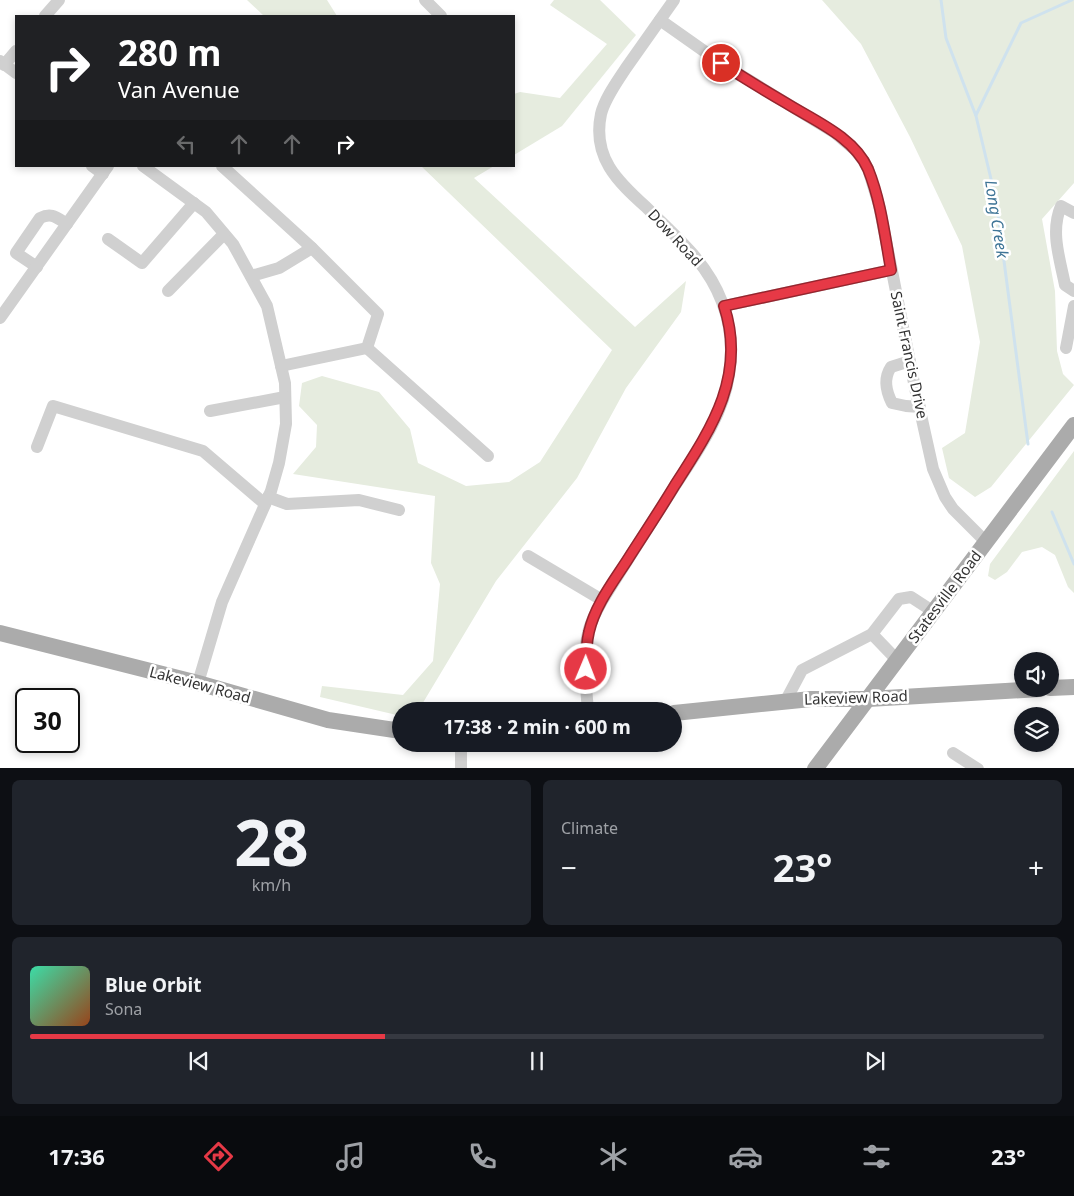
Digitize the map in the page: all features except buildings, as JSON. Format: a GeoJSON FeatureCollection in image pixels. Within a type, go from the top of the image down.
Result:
{"type":"FeatureCollection","features":[{"type":"Feature","properties":{"kind":"main road","name":"Statesville Road"},"geometry":{"type":"LineString","coordinates":[[815,768],[1074,425]]}},
{"type":"Feature","properties":{"kind":"main road","name":"Lakeview Road"},"geometry":{"type":"LineString","coordinates":[[0,633],[198,683],[328,720],[392,730]]}},
{"type":"Feature","properties":{"kind":"main road"},"geometry":{"type":"LineString","coordinates":[[1059,688],[1074,687]]}},
{"type":"Feature","properties":{"kind":"main road","name":"Lakeview Road"},"geometry":{"type":"LineString","coordinates":[[682,712],[811,699],[868,699],[1014,691]]}},
{"type":"Feature","properties":{"kind":"street"},"geometry":{"type":"LineString","coordinates":[[46,15],[59,0]]}},
{"type":"Feature","properties":{"kind":"street"},"geometry":{"type":"LineString","coordinates":[[426,0],[440,15]]}},
{"type":"Feature","properties":{"kind":"street","name":"Dow Road"},"geometry":{"type":"LineString","coordinates":[[588,702],[587,641],[589,629],[602,600],[700,446],[722,403],[728,385],[730,338],[724,306],[708,274],[696,258],[617,179],[610,170],[601,149],[599,127],[606,100],[616,82],[674,0]]}},
{"type":"Feature","properties":{"kind":"street","name":"Saint Francis Drive"},"geometry":{"type":"LineString","coordinates":[[660,20],[721,63],[835,133],[855,150],[863,160],[879,205],[891,270],[934,469],[945,497],[963,521],[986,542]]}},
{"type":"Feature","properties":{"kind":"street"},"geometry":{"type":"LineString","coordinates":[[15,52],[2,63],[15,72]]}},
{"type":"Feature","properties":{"kind":"street"},"geometry":{"type":"LineString","coordinates":[[144,167],[206,212],[233,244],[267,306],[285,383],[286,424],[279,464],[267,500],[222,602],[198,683]]}},
{"type":"Feature","properties":{"kind":"street"},"geometry":{"type":"LineString","coordinates":[[223,167],[312,248],[378,314],[367,348]]}},
{"type":"Feature","properties":{"kind":"street"},"geometry":{"type":"LineString","coordinates":[[0,318],[106,170]]}},
{"type":"Feature","properties":{"kind":"street"},"geometry":{"type":"LineString","coordinates":[[108,239],[142,263],[194,203]]}},
{"type":"Feature","properties":{"kind":"street"},"geometry":{"type":"LineString","coordinates":[[1074,213],[1060,206],[1055,233],[1065,285],[1074,291]]}},
{"type":"Feature","properties":{"kind":"street"},"geometry":{"type":"LineString","coordinates":[[37,267],[16,253],[40,218],[46,215],[53,215],[67,224]]}},
{"type":"Feature","properties":{"kind":"street"},"geometry":{"type":"LineString","coordinates":[[168,291],[224,234]]}},
{"type":"Feature","properties":{"kind":"street"},"geometry":{"type":"LineString","coordinates":[[251,276],[279,268],[312,248]]}},
{"type":"Feature","properties":{"kind":"street"},"geometry":{"type":"LineString","coordinates":[[724,306],[891,270]]}},
{"type":"Feature","properties":{"kind":"street"},"geometry":{"type":"LineString","coordinates":[[1066,348],[1074,306]]}},
{"type":"Feature","properties":{"kind":"street"},"geometry":{"type":"LineString","coordinates":[[281,366],[367,348]]}},
{"type":"Feature","properties":{"kind":"street"},"geometry":{"type":"LineString","coordinates":[[367,348],[488,456]]}},
{"type":"Feature","properties":{"kind":"street"},"geometry":{"type":"LineString","coordinates":[[910,361],[891,367],[886,375],[886,383],[892,403],[920,407]]}},
{"type":"Feature","properties":{"kind":"street"},"geometry":{"type":"LineString","coordinates":[[210,410],[285,397]]}},
{"type":"Feature","properties":{"kind":"street"},"geometry":{"type":"LineString","coordinates":[[37,447],[53,406],[204,451],[267,500],[287,504],[359,500],[399,510]]}},
{"type":"Feature","properties":{"kind":"street"},"geometry":{"type":"LineString","coordinates":[[528,556],[602,600]]}},
{"type":"Feature","properties":{"kind":"street"},"geometry":{"type":"LineString","coordinates":[[785,702],[802,670],[872,634],[899,599],[911,598],[934,612]]}},
{"type":"Feature","properties":{"kind":"street"},"geometry":{"type":"LineString","coordinates":[[872,634],[897,660]]}},
{"type":"Feature","properties":{"kind":"street"},"geometry":{"type":"LineString","coordinates":[[461,752],[461,768]]}},
{"type":"Feature","properties":{"kind":"street"},"geometry":{"type":"LineString","coordinates":[[953,753],[978,768]]}},
{"type":"Feature","properties":{"kind":"shaded area"},"geometry":{"type":"Polygon","coordinates":[[[247,0],[327,0],[336,15],[263,15],[247,0]]]}},
{"type":"Feature","properties":{"kind":"shaded area"},"geometry":{"type":"Polygon","coordinates":[[[554,0],[600,0],[636,35],[562,126],[515,154],[515,94],[520,92],[560,98],[607,44],[550,5],[554,0]]]}},
{"type":"Feature","properties":{"kind":"shaded area"},"geometry":{"type":"Polygon","coordinates":[[[822,0],[1074,0],[1074,183],[1042,219],[1055,291],[1057,351],[1063,374],[1074,385],[991,487],[975,497],[949,478],[942,448],[965,433],[980,342],[962,246],[910,137],[861,44],[822,0]]]}},
{"type":"Feature","properties":{"kind":"shaded area"},"geometry":{"type":"Polygon","coordinates":[[[422,167],[492,167],[474,178],[635,327],[686,281],[681,312],[626,388],[577,478],[496,581],[423,702],[392,702],[392,714],[320,697],[322,686],[403,695],[433,661],[440,584],[431,563],[435,496],[293,474],[316,447],[317,425],[299,406],[302,383],[322,376],[379,392],[410,429],[418,463],[466,486],[509,482],[540,462],[612,350],[422,167]]]}},
{"type":"Feature","properties":{"kind":"shaded area"},"geometry":{"type":"Polygon","coordinates":[[[1074,451],[1074,593],[1068,587],[1055,555],[1042,547],[1022,552],[1007,572],[995,580],[988,576],[990,564],[1074,451]]]}},
{"type":"Feature","properties":{"kind":"waterway","name":"Long Creek"},"geometry":{"type":"LineString","coordinates":[[941,0],[946,38],[976,116],[996,200],[1028,444]]}},
{"type":"Feature","properties":{"kind":"waterway"},"geometry":{"type":"LineString","coordinates":[[976,115],[1021,23],[1072,0]]}},
{"type":"Feature","properties":{"kind":"waterway","name":"Long Creek"},"geometry":{"type":"LineString","coordinates":[[1052,512],[1074,564]]}},
{"type":"Feature","properties":{"kind":"route"},"geometry":{"type":"LineString","coordinates":[[586,669],[587,641],[594,615],[700,446],[722,403],[730,372],[730,338],[724,306],[891,270],[879,205],[868,169],[855,150],[835,133],[721,63]]}}]}
